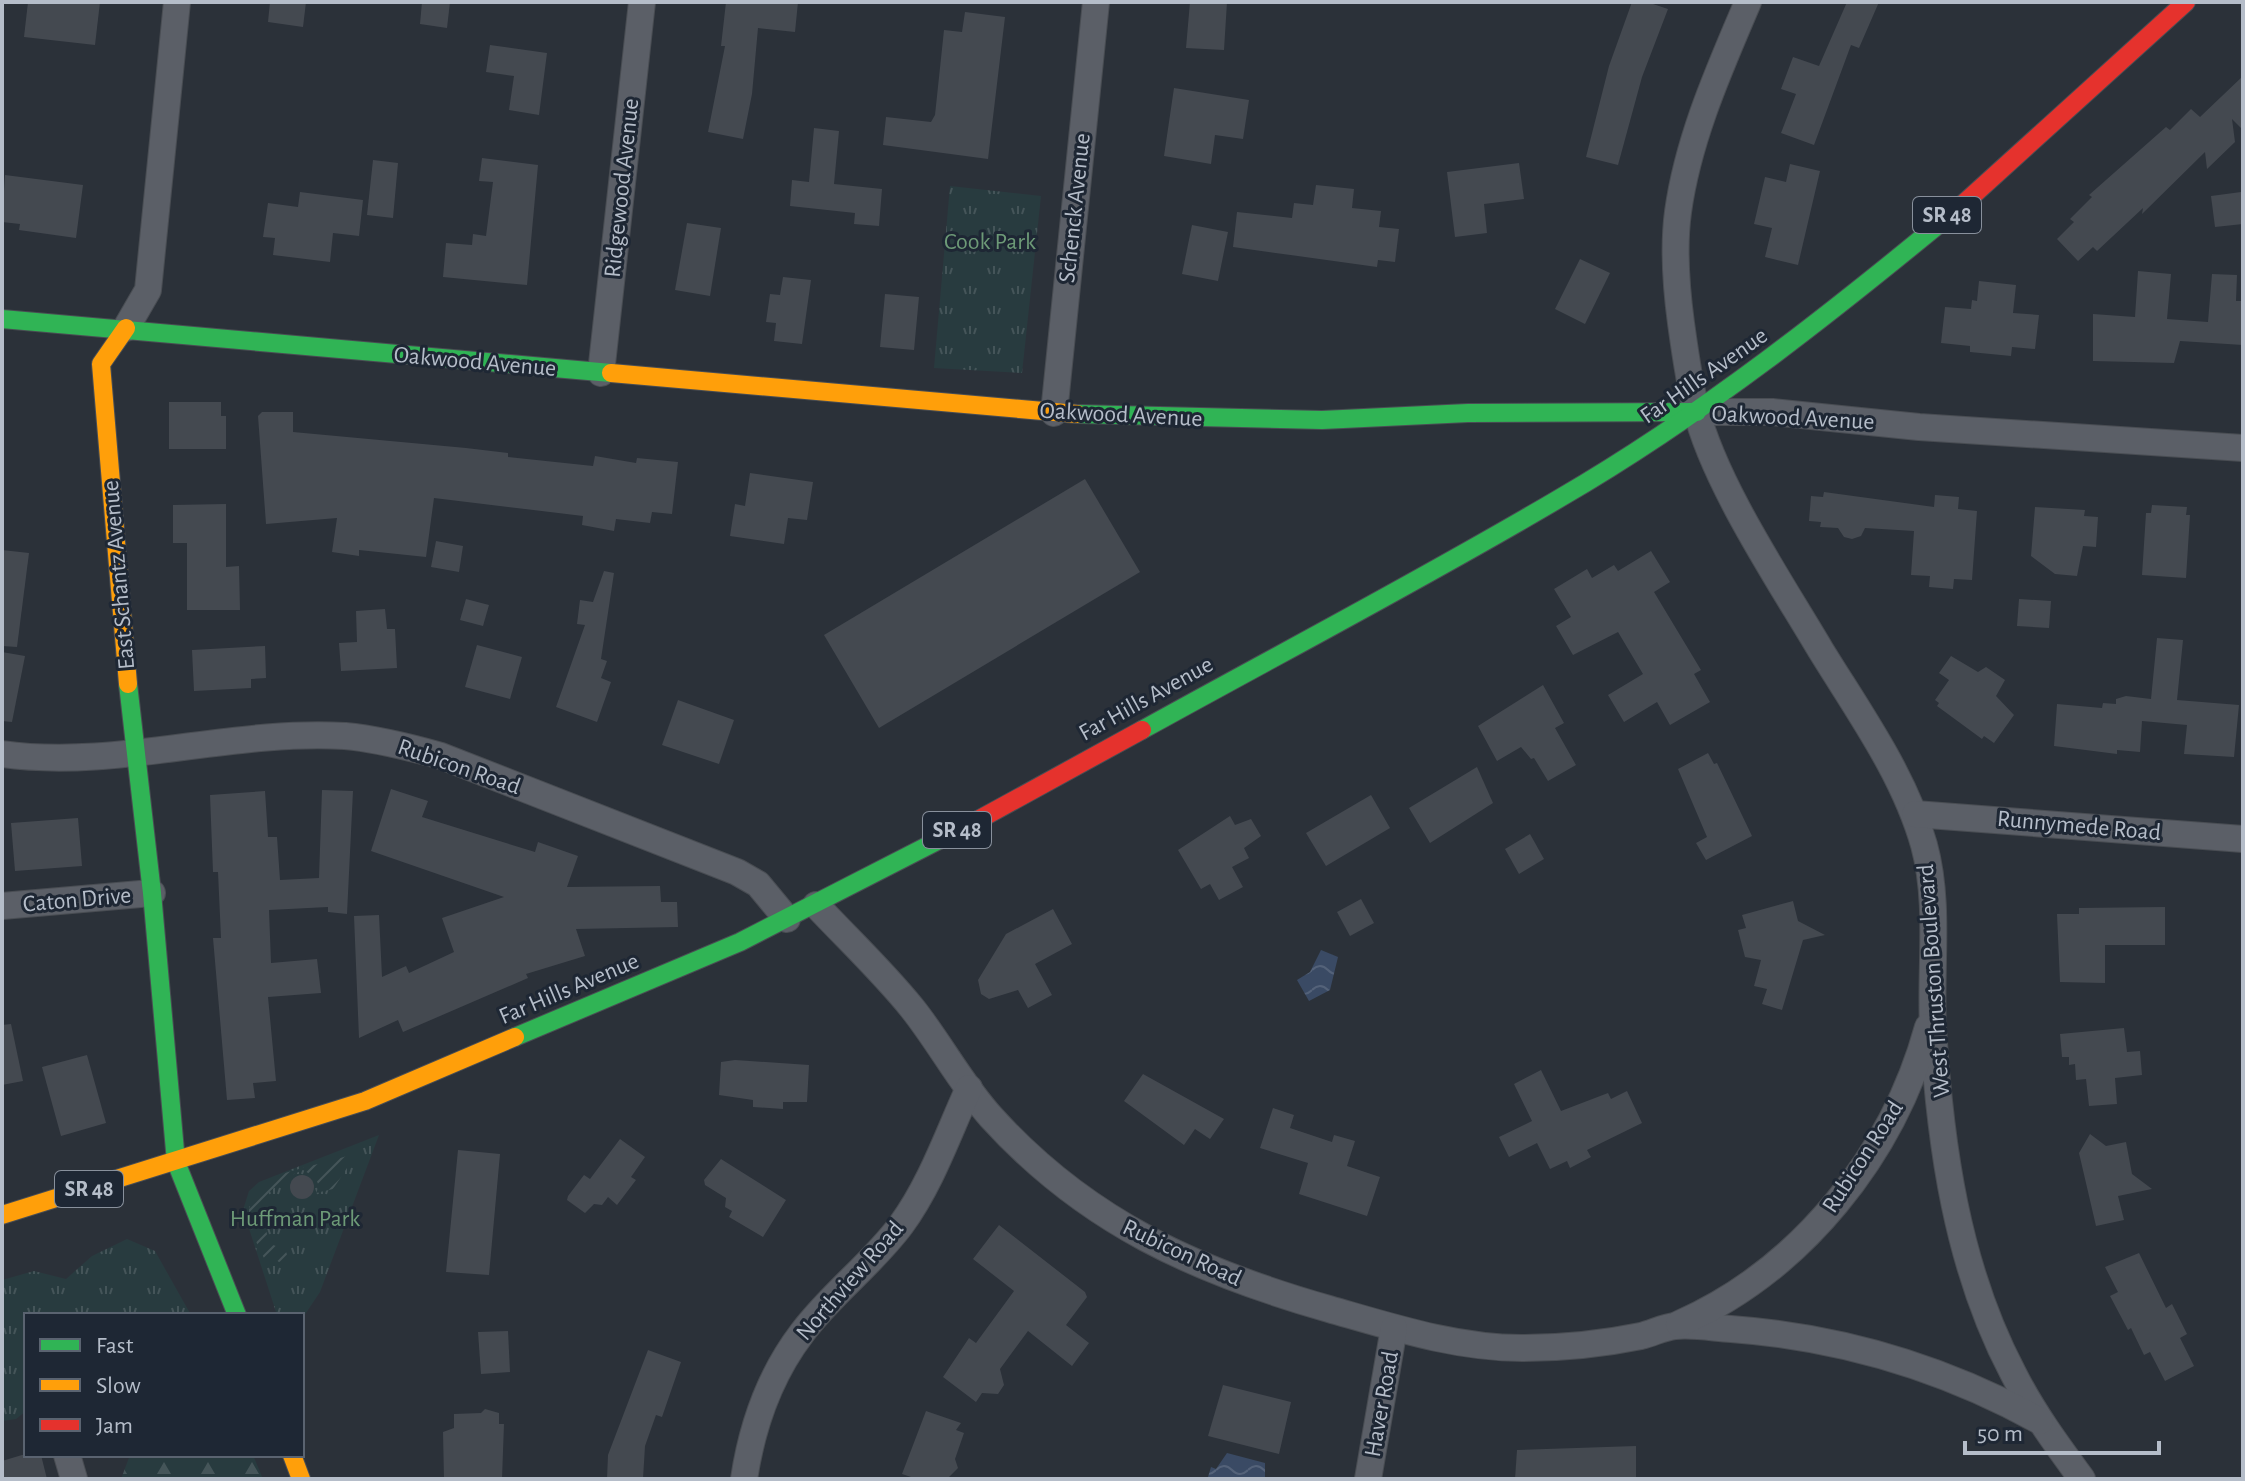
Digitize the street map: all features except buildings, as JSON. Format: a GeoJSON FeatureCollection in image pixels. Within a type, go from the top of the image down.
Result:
{"type":"FeatureCollection","features":[{"type":"Feature","properties":{"kind":"main road","name":"Far Hills Avenue"},"geometry":{"type":"LineString","coordinates":[[2,1215],[365,1101],[787,919],[1561,498],[1697,412],[1769,361],[1883,269],[2140,46],[2186,2]]}},
{"type":"Feature","properties":{"kind":"main road","name":"Oakwood Avenue"},"geometry":{"type":"LineString","coordinates":[[2,319],[1054,413],[1169,419],[1322,420],[1468,413],[1697,412]]}},
{"type":"Feature","properties":{"kind":"main road","name":"East Schantz Avenue"},"geometry":{"type":"LineString","coordinates":[[126,328],[101,364],[134,752],[152,893],[176,1162],[236,1313]]}},
{"type":"Feature","properties":{"kind":"main road"},"geometry":{"type":"LineString","coordinates":[[293,1457],[301,1479]]}},
{"type":"Feature","properties":{"kind":"street","name":"East Schantz Avenue"},"geometry":{"type":"LineString","coordinates":[[126,328],[148,290],[177,2]]}},
{"type":"Feature","properties":{"kind":"street","name":"Ridgewood Avenue"},"geometry":{"type":"LineString","coordinates":[[601,373],[642,2]]}},
{"type":"Feature","properties":{"kind":"street","name":"Schenck Avenue"},"geometry":{"type":"LineString","coordinates":[[1054,413],[1096,2]]}},
{"type":"Feature","properties":{"kind":"street","name":"West Thruston Boulevard"},"geometry":{"type":"LineString","coordinates":[[1748,2],[1702,116],[1678,208],[1676,280],[1697,412],[1747,522],[1891,766],[1915,814],[1925,850],[1931,892],[1932,1012],[1949,1179],[1962,1240],[1980,1296],[2012,1371],[2041,1422],[2082,1479]]}},
{"type":"Feature","properties":{"kind":"street","name":"Oakwood Avenue"},"geometry":{"type":"LineString","coordinates":[[1697,412],[1772,412],[1919,427],[2243,448]]}},
{"type":"Feature","properties":{"kind":"street","name":"Rubicon Road"},"geometry":{"type":"LineString","coordinates":[[2,754],[53,759],[289,737],[344,736],[394,743],[441,756],[737,872],[758,884],[787,919]]}},
{"type":"Feature","properties":{"kind":"street","name":"Runnymede Road"},"geometry":{"type":"LineString","coordinates":[[1915,814],[2243,839]]}},
{"type":"Feature","properties":{"kind":"street","name":"Caton Drive"},"geometry":{"type":"LineString","coordinates":[[2,906],[152,893]]}},
{"type":"Feature","properties":{"kind":"street","name":"Rubicon Road"},"geometry":{"type":"LineString","coordinates":[[816,905],[911,1006],[991,1117],[1052,1175],[1142,1239],[1194,1264],[1261,1289],[1394,1328],[1464,1344],[1519,1348],[1578,1346],[1642,1336],[1676,1326],[1715,1308],[1767,1271],[1812,1232],[1840,1197],[1881,1137],[1907,1087],[1932,1012]]}},
{"type":"Feature","properties":{"kind":"street","name":"Northview Road"},"geometry":{"type":"LineString","coordinates":[[744,1479],[757,1421],[780,1366],[803,1331],[901,1224],[926,1184],[969,1088]]}},
{"type":"Feature","properties":{"kind":"street","name":"Rubicon Road"},"geometry":{"type":"LineString","coordinates":[[1676,1326],[1813,1338],[1870,1351],[1983,1391],[2041,1422]]}},
{"type":"Feature","properties":{"kind":"street","name":"Haver Road"},"geometry":{"type":"LineString","coordinates":[[1368,1479],[1384,1403],[1394,1328]]}},
{"type":"Feature","properties":{"kind":"street"},"geometry":{"type":"LineString","coordinates":[[68,1457],[74,1479]]}},
{"type":"Feature","properties":{"kind":"green space","name":"Cook Park"},"geometry":{"type":"Polygon","coordinates":[[[950,186],[1041,196],[1022,373],[934,368],[950,186]]]}},
{"type":"Feature","properties":{"kind":"green space","name":"Huffman Park"},"geometry":{"type":"Polygon","coordinates":[[[379,1135],[320,1292],[304,1316],[304,1313],[276,1313],[243,1210],[249,1191],[259,1182],[379,1135]]]}},
{"type":"Feature","properties":{"kind":"green space"},"geometry":{"type":"Polygon","coordinates":[[[355,1156],[333,1189],[316,1193],[319,1186],[315,1177],[303,1170],[292,1175],[287,1184],[269,1192],[264,1207],[267,1235],[270,1244],[285,1249],[289,1260],[279,1262],[272,1257],[264,1258],[252,1229],[249,1208],[255,1192],[267,1181],[284,1173],[355,1156]]]}},
{"type":"Feature","properties":{"kind":"green space"},"geometry":{"type":"Polygon","coordinates":[[[127,1239],[155,1251],[190,1313],[24,1313],[24,1413],[16,1419],[2,1421],[2,1280],[34,1271],[66,1279],[92,1256],[127,1239]]]}},
{"type":"Feature","properties":{"kind":"green space"},"geometry":{"type":"Polygon","coordinates":[[[129,1457],[254,1457],[263,1479],[121,1479],[129,1457]]]}},
{"type":"Feature","properties":{"kind":"water"},"geometry":{"type":"Polygon","coordinates":[[[1321,950],[1338,957],[1330,990],[1309,1001],[1297,980],[1310,972],[1321,950]]]}},
{"type":"Feature","properties":{"kind":"water"},"geometry":{"type":"Polygon","coordinates":[[[1227,1453],[1265,1463],[1265,1479],[1208,1477],[1211,1467],[1216,1469],[1227,1453]]]}},
{"type":"Feature","properties":{"kind":"traffic: fast"},"geometry":{"type":"LineString","coordinates":[[1142,730],[1456,558],[1613,466],[1766,360],[1961,206]]}},
{"type":"Feature","properties":{"kind":"traffic: fast"},"geometry":{"type":"LineString","coordinates":[[2,319],[611,373]]}},
{"type":"Feature","properties":{"kind":"traffic: fast"},"geometry":{"type":"LineString","coordinates":[[1077,414],[1322,420],[1468,413],[1697,412]]}},
{"type":"Feature","properties":{"kind":"traffic: fast"},"geometry":{"type":"LineString","coordinates":[[128,684],[152,893],[176,1162],[236,1313]]}},
{"type":"Feature","properties":{"kind":"traffic: fast"},"geometry":{"type":"LineString","coordinates":[[515,1037],[740,942],[978,820]]}},
{"type":"Feature","properties":{"kind":"traffic: slow"},"geometry":{"type":"LineString","coordinates":[[126,328],[101,364],[128,684]]}},
{"type":"Feature","properties":{"kind":"traffic: slow"},"geometry":{"type":"LineString","coordinates":[[611,373],[1077,414]]}},
{"type":"Feature","properties":{"kind":"traffic: slow"},"geometry":{"type":"LineString","coordinates":[[2,1215],[365,1101],[515,1037]]}},
{"type":"Feature","properties":{"kind":"traffic: slow"},"geometry":{"type":"LineString","coordinates":[[293,1457],[301,1479]]}},
{"type":"Feature","properties":{"kind":"traffic: jam"},"geometry":{"type":"LineString","coordinates":[[1961,206],[2186,2]]}},
{"type":"Feature","properties":{"kind":"traffic: jam"},"geometry":{"type":"LineString","coordinates":[[978,820],[1142,730]]}}]}
